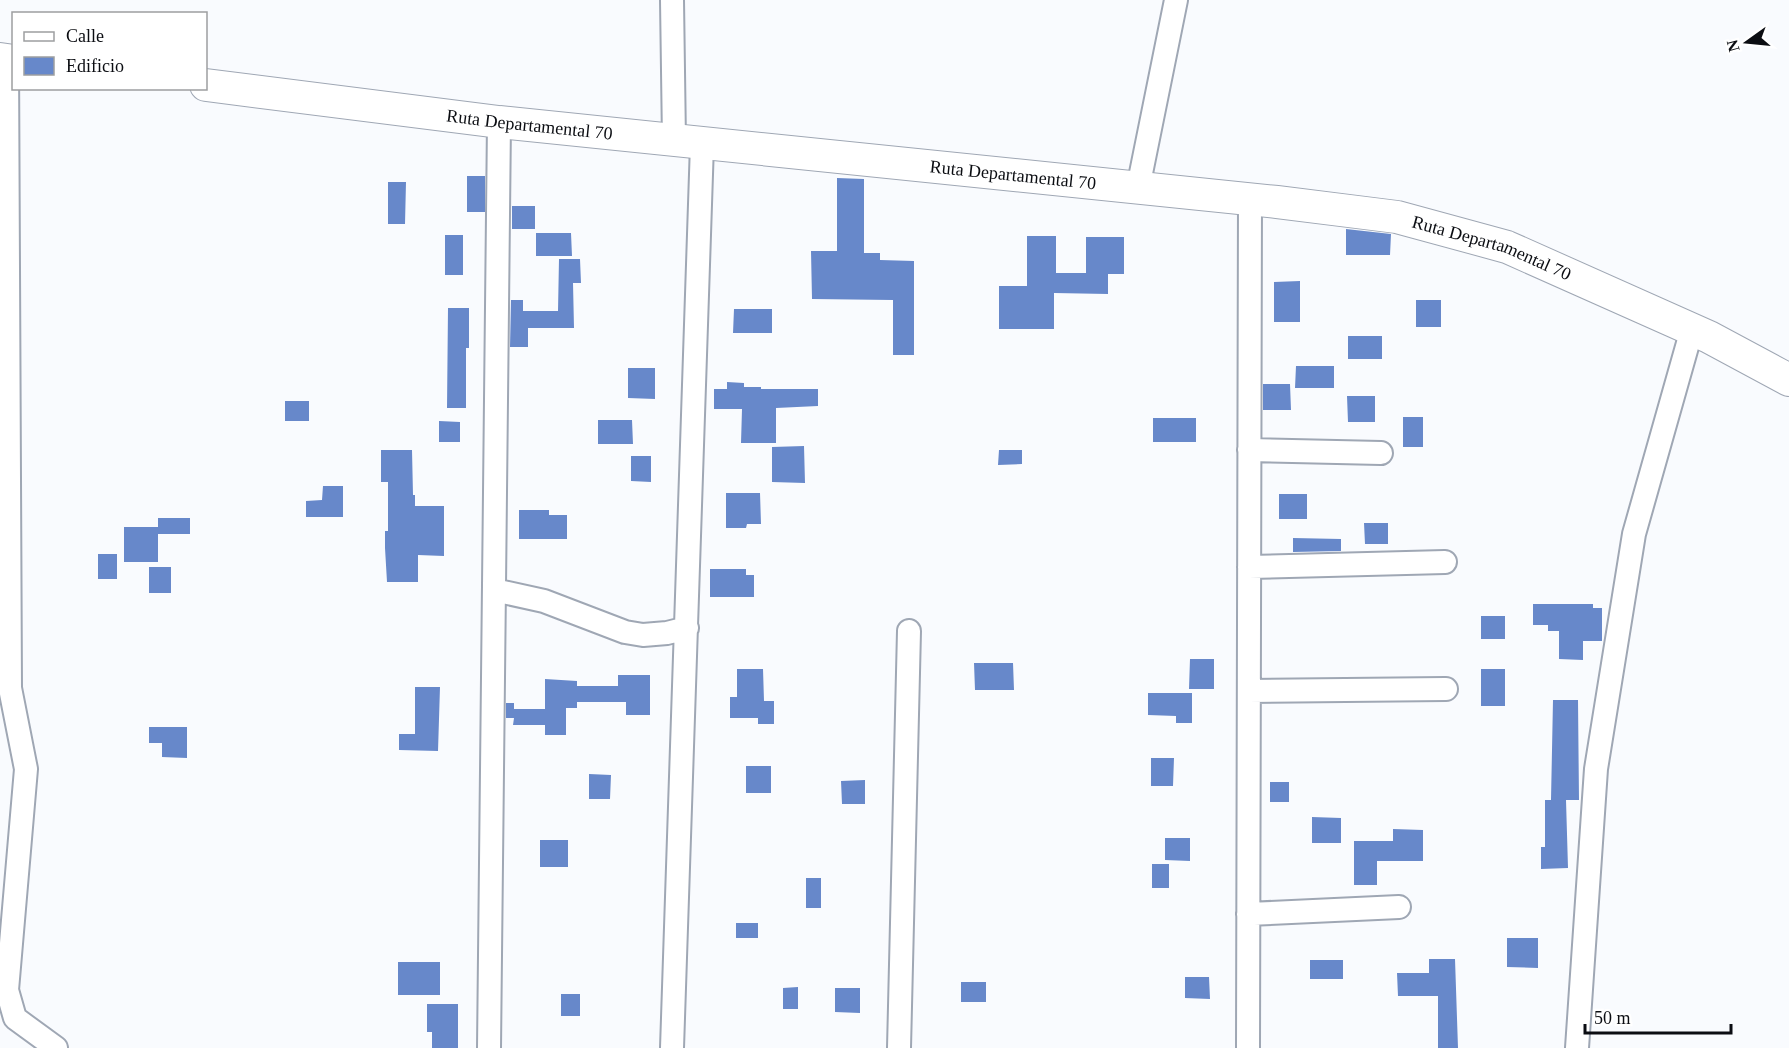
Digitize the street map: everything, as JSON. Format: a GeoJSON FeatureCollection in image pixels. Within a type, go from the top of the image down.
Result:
{"type":"FeatureCollection","features":[{"type":"Feature","properties":{"kind":"main road","name":"Ruta Departamental 70"},"geometry":{"type":"LineString","coordinates":[[207,85],[499,123],[1250,199],[1397,217],[1507,247],[1692,329],[1789,380]]}},
{"type":"Feature","properties":{"kind":"street"},"geometry":{"type":"LineString","coordinates":[[672,0],[688,142],[687,628],[672,1048]]}},
{"type":"Feature","properties":{"kind":"street"},"geometry":{"type":"LineString","coordinates":[[1138,188],[1176,0]]}},
{"type":"Feature","properties":{"kind":"street"},"geometry":{"type":"LineString","coordinates":[[7,60],[10,688],[26,769],[7,990],[15,1018],[56,1048]]}},
{"type":"Feature","properties":{"kind":"street"},"geometry":{"type":"LineString","coordinates":[[489,1048],[499,123]]}},
{"type":"Feature","properties":{"kind":"street"},"geometry":{"type":"LineString","coordinates":[[1248,1048],[1250,199]]}},
{"type":"Feature","properties":{"kind":"street"},"geometry":{"type":"LineString","coordinates":[[1577,1048],[1598,757],[1634,534],[1692,329]]}},
{"type":"Feature","properties":{"kind":"street"},"geometry":{"type":"LineString","coordinates":[[1249,450],[1381,453]]}},
{"type":"Feature","properties":{"kind":"street"},"geometry":{"type":"LineString","coordinates":[[1249,567],[1445,562]]}},
{"type":"Feature","properties":{"kind":"street"},"geometry":{"type":"LineString","coordinates":[[494,590],[544,601],[625,632],[643,635],[687,628]]}},
{"type":"Feature","properties":{"kind":"street"},"geometry":{"type":"LineString","coordinates":[[900,1048],[909,631]]}},
{"type":"Feature","properties":{"kind":"street"},"geometry":{"type":"LineString","coordinates":[[1249,691],[1446,689]]}},
{"type":"Feature","properties":{"kind":"street"},"geometry":{"type":"LineString","coordinates":[[1248,914],[1399,907]]}},
{"type":"Feature","properties":{"kind":"building"},"geometry":{"type":"Polygon","coordinates":[[[467,176],[485,176],[485,212],[467,212],[467,176]]]}},
{"type":"Feature","properties":{"kind":"building"},"geometry":{"type":"Polygon","coordinates":[[[837,178],[864,179],[864,253],[880,253],[880,260],[914,261],[914,355],[893,355],[893,300],[812,299],[811,251],[837,251],[837,178]]]}},
{"type":"Feature","properties":{"kind":"building"},"geometry":{"type":"Polygon","coordinates":[[[388,182],[406,182],[405,224],[388,224],[388,182]]]}},
{"type":"Feature","properties":{"kind":"building"},"geometry":{"type":"Polygon","coordinates":[[[512,206],[535,206],[535,229],[512,229],[512,206]]]}},
{"type":"Feature","properties":{"kind":"building"},"geometry":{"type":"Polygon","coordinates":[[[1346,229],[1391,234],[1390,255],[1346,255],[1346,229]]]}},
{"type":"Feature","properties":{"kind":"building"},"geometry":{"type":"Polygon","coordinates":[[[536,233],[571,233],[572,256],[536,256],[536,233]]]}},
{"type":"Feature","properties":{"kind":"building"},"geometry":{"type":"Polygon","coordinates":[[[445,235],[463,235],[463,275],[445,275],[445,235]]]}},
{"type":"Feature","properties":{"kind":"building"},"geometry":{"type":"Polygon","coordinates":[[[1027,236],[1056,236],[1056,273],[1086,273],[1086,237],[1124,237],[1124,274],[1108,274],[1108,294],[1054,293],[1054,329],[999,329],[999,286],[1027,286],[1027,236]]]}},
{"type":"Feature","properties":{"kind":"building"},"geometry":{"type":"Polygon","coordinates":[[[559,259],[580,259],[581,283],[573,283],[574,328],[528,328],[528,347],[510,347],[511,300],[523,300],[523,311],[558,311],[559,259]]]}},
{"type":"Feature","properties":{"kind":"building"},"geometry":{"type":"Polygon","coordinates":[[[1300,281],[1300,322],[1274,322],[1274,282],[1300,281]]]}},
{"type":"Feature","properties":{"kind":"building"},"geometry":{"type":"Polygon","coordinates":[[[1416,300],[1441,300],[1441,327],[1416,327],[1416,300]]]}},
{"type":"Feature","properties":{"kind":"building"},"geometry":{"type":"Polygon","coordinates":[[[448,308],[469,308],[466,408],[447,408],[448,308]]]}},
{"type":"Feature","properties":{"kind":"building"},"geometry":{"type":"Polygon","coordinates":[[[734,309],[772,309],[772,333],[733,333],[734,309]]]}},
{"type":"Feature","properties":{"kind":"building"},"geometry":{"type":"Polygon","coordinates":[[[1348,336],[1382,336],[1382,359],[1348,359],[1348,336]]]}},
{"type":"Feature","properties":{"kind":"building"},"geometry":{"type":"Polygon","coordinates":[[[1296,366],[1334,366],[1334,388],[1295,388],[1296,366]]]}},
{"type":"Feature","properties":{"kind":"building"},"geometry":{"type":"Polygon","coordinates":[[[628,368],[655,368],[655,399],[628,398],[628,368]]]}},
{"type":"Feature","properties":{"kind":"building"},"geometry":{"type":"Polygon","coordinates":[[[727,382],[744,383],[744,387],[761,387],[761,389],[818,389],[818,406],[776,408],[776,443],[741,443],[742,409],[714,409],[714,389],[727,389],[727,382]]]}},
{"type":"Feature","properties":{"kind":"building"},"geometry":{"type":"Polygon","coordinates":[[[1263,384],[1290,384],[1291,410],[1263,410],[1263,384]]]}},
{"type":"Feature","properties":{"kind":"building"},"geometry":{"type":"Polygon","coordinates":[[[1347,396],[1375,396],[1375,422],[1348,422],[1347,396]]]}},
{"type":"Feature","properties":{"kind":"building"},"geometry":{"type":"Polygon","coordinates":[[[285,401],[309,401],[309,421],[285,421],[285,401]]]}},
{"type":"Feature","properties":{"kind":"building"},"geometry":{"type":"Polygon","coordinates":[[[1403,417],[1423,417],[1423,447],[1403,447],[1403,417]]]}},
{"type":"Feature","properties":{"kind":"building"},"geometry":{"type":"Polygon","coordinates":[[[1153,418],[1196,418],[1196,442],[1153,442],[1153,418]]]}},
{"type":"Feature","properties":{"kind":"building"},"geometry":{"type":"Polygon","coordinates":[[[598,420],[632,420],[633,444],[598,444],[598,420]]]}},
{"type":"Feature","properties":{"kind":"building"},"geometry":{"type":"Polygon","coordinates":[[[439,421],[460,422],[460,442],[439,442],[439,421]]]}},
{"type":"Feature","properties":{"kind":"building"},"geometry":{"type":"Polygon","coordinates":[[[804,446],[805,483],[772,482],[772,447],[804,446]]]}},
{"type":"Feature","properties":{"kind":"building"},"geometry":{"type":"Polygon","coordinates":[[[381,450],[412,450],[415,506],[444,506],[444,556],[418,555],[418,582],[387,582],[385,531],[388,531],[388,482],[381,482],[381,450]]]}},
{"type":"Feature","properties":{"kind":"building"},"geometry":{"type":"Polygon","coordinates":[[[999,450],[1022,450],[1022,464],[998,465],[999,450]]]}},
{"type":"Feature","properties":{"kind":"building"},"geometry":{"type":"Polygon","coordinates":[[[631,456],[651,456],[651,482],[631,481],[631,456]]]}},
{"type":"Feature","properties":{"kind":"building"},"geometry":{"type":"Polygon","coordinates":[[[323,486],[343,486],[343,517],[306,517],[306,501],[322,500],[323,486]]]}},
{"type":"Feature","properties":{"kind":"building"},"geometry":{"type":"Polygon","coordinates":[[[726,493],[760,493],[761,524],[747,524],[746,528],[726,528],[726,493]]]}},
{"type":"Feature","properties":{"kind":"building"},"geometry":{"type":"Polygon","coordinates":[[[1279,494],[1307,494],[1307,519],[1279,519],[1279,494]]]}},
{"type":"Feature","properties":{"kind":"building"},"geometry":{"type":"Polygon","coordinates":[[[519,510],[549,510],[549,515],[567,515],[567,539],[519,539],[519,510]]]}},
{"type":"Feature","properties":{"kind":"building"},"geometry":{"type":"Polygon","coordinates":[[[158,518],[190,518],[190,534],[158,534],[158,562],[124,562],[124,527],[158,527],[158,518]]]}},
{"type":"Feature","properties":{"kind":"building"},"geometry":{"type":"Polygon","coordinates":[[[1364,523],[1388,523],[1388,544],[1365,544],[1364,523]]]}},
{"type":"Feature","properties":{"kind":"building"},"geometry":{"type":"Polygon","coordinates":[[[1293,538],[1341,539],[1341,551],[1293,552],[1293,538]]]}},
{"type":"Feature","properties":{"kind":"building"},"geometry":{"type":"Polygon","coordinates":[[[98,554],[117,554],[117,579],[98,579],[98,554]]]}},
{"type":"Feature","properties":{"kind":"building"},"geometry":{"type":"Polygon","coordinates":[[[149,567],[171,567],[171,593],[149,593],[149,567]]]}},
{"type":"Feature","properties":{"kind":"building"},"geometry":{"type":"Polygon","coordinates":[[[710,569],[746,569],[746,575],[754,575],[754,597],[710,597],[710,569]]]}},
{"type":"Feature","properties":{"kind":"building"},"geometry":{"type":"Polygon","coordinates":[[[1533,604],[1593,604],[1593,608],[1602,608],[1602,641],[1583,641],[1583,660],[1559,659],[1559,631],[1548,631],[1548,625],[1533,625],[1533,604]]]}},
{"type":"Feature","properties":{"kind":"building"},"geometry":{"type":"Polygon","coordinates":[[[1481,616],[1505,616],[1505,639],[1481,639],[1481,616]]]}},
{"type":"Feature","properties":{"kind":"building"},"geometry":{"type":"Polygon","coordinates":[[[1190,659],[1214,659],[1214,689],[1189,689],[1190,659]]]}},
{"type":"Feature","properties":{"kind":"building"},"geometry":{"type":"Polygon","coordinates":[[[974,663],[1013,663],[1014,690],[975,690],[974,663]]]}},
{"type":"Feature","properties":{"kind":"building"},"geometry":{"type":"Polygon","coordinates":[[[737,669],[763,669],[764,701],[774,701],[774,724],[758,724],[758,718],[730,718],[730,697],[737,697],[737,669]]]}},
{"type":"Feature","properties":{"kind":"building"},"geometry":{"type":"Polygon","coordinates":[[[1481,669],[1505,669],[1505,706],[1481,706],[1481,669]]]}},
{"type":"Feature","properties":{"kind":"building"},"geometry":{"type":"Polygon","coordinates":[[[618,675],[650,675],[650,715],[626,715],[626,702],[577,702],[577,708],[566,708],[566,735],[545,735],[545,725],[513,725],[514,718],[506,718],[506,703],[514,703],[514,709],[545,709],[545,679],[577,681],[577,686],[618,686],[618,675]]]}},
{"type":"Feature","properties":{"kind":"building"},"geometry":{"type":"Polygon","coordinates":[[[415,687],[440,687],[438,751],[399,750],[399,734],[415,734],[415,687]]]}},
{"type":"Feature","properties":{"kind":"building"},"geometry":{"type":"Polygon","coordinates":[[[1148,693],[1192,693],[1192,723],[1176,723],[1176,716],[1148,715],[1148,693]]]}},
{"type":"Feature","properties":{"kind":"building"},"geometry":{"type":"Polygon","coordinates":[[[1553,700],[1578,700],[1579,800],[1566,800],[1568,868],[1541,869],[1541,847],[1545,847],[1545,800],[1551,800],[1553,700]]]}},
{"type":"Feature","properties":{"kind":"building"},"geometry":{"type":"Polygon","coordinates":[[[149,727],[187,727],[187,758],[162,757],[162,743],[149,743],[149,727]]]}},
{"type":"Feature","properties":{"kind":"building"},"geometry":{"type":"Polygon","coordinates":[[[1151,758],[1174,758],[1173,786],[1151,786],[1151,758]]]}},
{"type":"Feature","properties":{"kind":"building"},"geometry":{"type":"Polygon","coordinates":[[[746,766],[771,766],[771,793],[746,793],[746,766]]]}},
{"type":"Feature","properties":{"kind":"building"},"geometry":{"type":"Polygon","coordinates":[[[589,774],[611,775],[610,799],[589,799],[589,774]]]}},
{"type":"Feature","properties":{"kind":"building"},"geometry":{"type":"Polygon","coordinates":[[[865,780],[865,804],[842,804],[841,781],[865,780]]]}},
{"type":"Feature","properties":{"kind":"building"},"geometry":{"type":"Polygon","coordinates":[[[1270,782],[1289,782],[1289,802],[1270,802],[1270,782]]]}},
{"type":"Feature","properties":{"kind":"building"},"geometry":{"type":"Polygon","coordinates":[[[1312,817],[1341,818],[1341,843],[1312,843],[1312,817]]]}},
{"type":"Feature","properties":{"kind":"building"},"geometry":{"type":"Polygon","coordinates":[[[1393,829],[1423,830],[1423,861],[1377,861],[1377,885],[1354,885],[1354,841],[1393,841],[1393,829]]]}},
{"type":"Feature","properties":{"kind":"building"},"geometry":{"type":"Polygon","coordinates":[[[1165,838],[1190,838],[1190,861],[1165,860],[1165,838]]]}},
{"type":"Feature","properties":{"kind":"building"},"geometry":{"type":"Polygon","coordinates":[[[540,840],[568,840],[568,867],[540,867],[540,840]]]}},
{"type":"Feature","properties":{"kind":"building"},"geometry":{"type":"Polygon","coordinates":[[[1152,864],[1169,864],[1169,888],[1152,888],[1152,864]]]}},
{"type":"Feature","properties":{"kind":"building"},"geometry":{"type":"Polygon","coordinates":[[[806,878],[821,878],[821,908],[806,908],[806,878]]]}},
{"type":"Feature","properties":{"kind":"building"},"geometry":{"type":"Polygon","coordinates":[[[736,923],[758,923],[758,938],[736,938],[736,923]]]}},
{"type":"Feature","properties":{"kind":"building"},"geometry":{"type":"Polygon","coordinates":[[[1507,938],[1538,938],[1538,968],[1507,967],[1507,938]]]}},
{"type":"Feature","properties":{"kind":"building"},"geometry":{"type":"Polygon","coordinates":[[[1429,959],[1455,959],[1458,1048],[1438,1048],[1438,996],[1398,996],[1397,973],[1429,973],[1429,959]]]}},
{"type":"Feature","properties":{"kind":"building"},"geometry":{"type":"Polygon","coordinates":[[[1310,960],[1343,960],[1343,979],[1310,979],[1310,960]]]}},
{"type":"Feature","properties":{"kind":"building"},"geometry":{"type":"Polygon","coordinates":[[[398,962],[440,962],[440,995],[398,995],[398,962]]]}},
{"type":"Feature","properties":{"kind":"building"},"geometry":{"type":"Polygon","coordinates":[[[1185,977],[1209,977],[1210,999],[1185,998],[1185,977]]]}},
{"type":"Feature","properties":{"kind":"building"},"geometry":{"type":"Polygon","coordinates":[[[961,982],[986,982],[986,1002],[961,1002],[961,982]]]}},
{"type":"Feature","properties":{"kind":"building"},"geometry":{"type":"Polygon","coordinates":[[[798,987],[798,1009],[783,1009],[783,988],[798,987]]]}},
{"type":"Feature","properties":{"kind":"building"},"geometry":{"type":"Polygon","coordinates":[[[835,988],[860,988],[860,1013],[835,1012],[835,988]]]}},
{"type":"Feature","properties":{"kind":"building"},"geometry":{"type":"Polygon","coordinates":[[[561,994],[580,994],[580,1016],[561,1016],[561,994]]]}},
{"type":"Feature","properties":{"kind":"building"},"geometry":{"type":"Polygon","coordinates":[[[427,1004],[458,1004],[458,1048],[432,1048],[432,1032],[427,1032],[427,1004]]]}}]}
